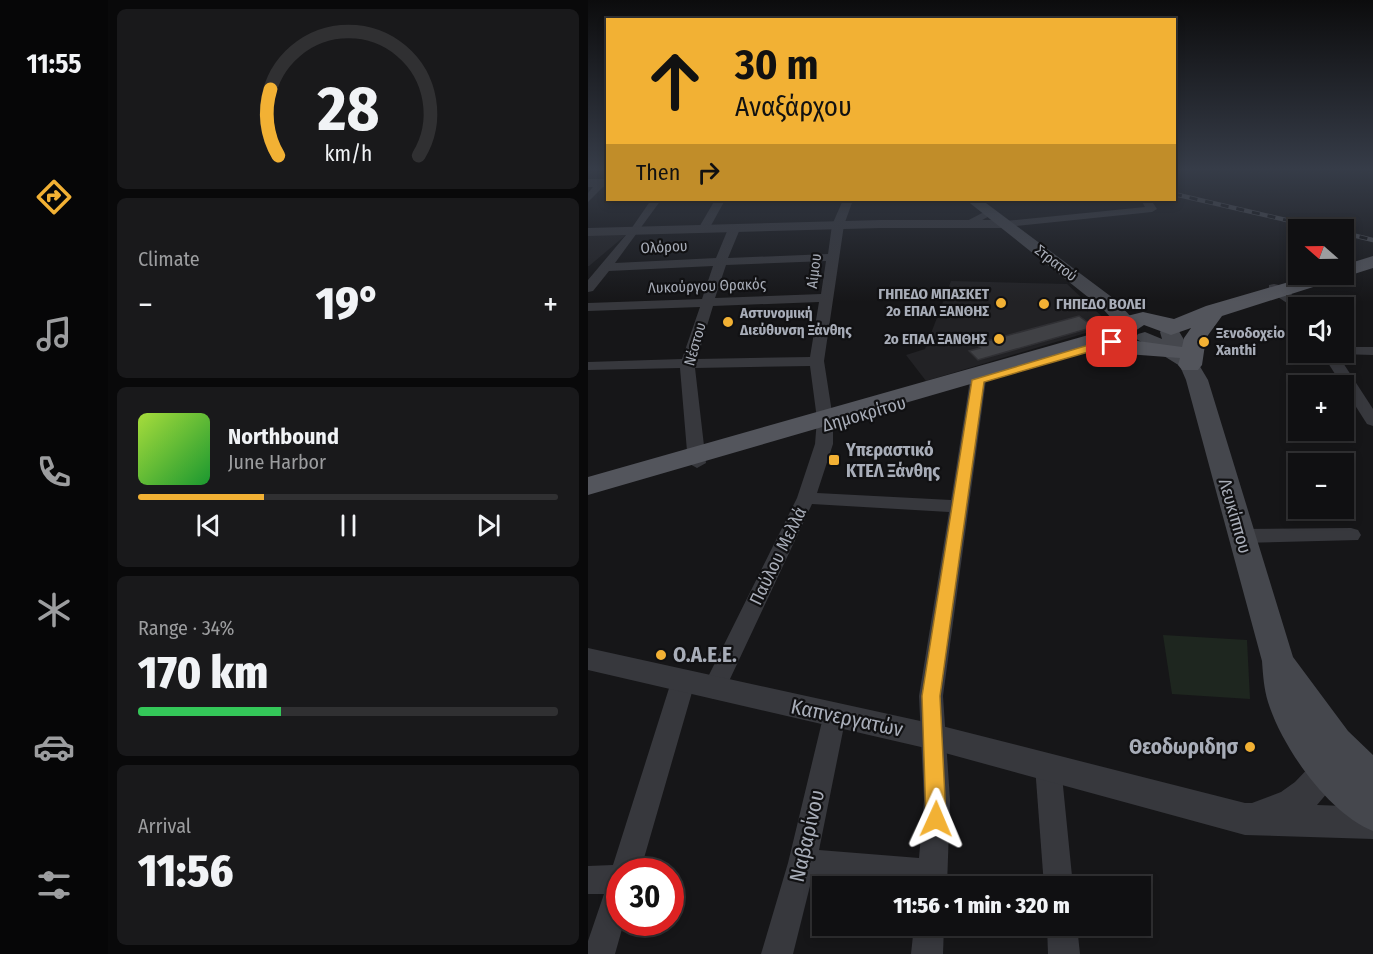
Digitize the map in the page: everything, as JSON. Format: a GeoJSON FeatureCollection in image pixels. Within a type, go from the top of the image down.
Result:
{"type":"FeatureCollection","features":[{"type":"Feature","properties":{"kind":"main road","name":"Στρατού"},"geometry":{"type":"LineString","coordinates":[[991,214],[1110,305],[1159,338]]}},
{"type":"Feature","properties":{"kind":"main road","name":"Δημοκρίτου"},"geometry":{"type":"LineString","coordinates":[[1354,268],[1373,262]]}},
{"type":"Feature","properties":{"kind":"main road","name":"Δημοκρίτου"},"geometry":{"type":"LineString","coordinates":[[826,422],[1100,345],[1159,338],[1291,285]]}},
{"type":"Feature","properties":{"kind":"main road","name":"Δημοκρίτου"},"geometry":{"type":"LineString","coordinates":[[588,496],[696,460],[1114,335],[1159,338],[1214,311],[1296,285]]}},
{"type":"Feature","properties":{"kind":"main road"},"geometry":{"type":"LineString","coordinates":[[1100,345],[1137,346],[1159,338],[1195,338],[1214,311]]}},
{"type":"Feature","properties":{"kind":"main road","name":"Λευκίππου"},"geometry":{"type":"LineString","coordinates":[[1159,338],[1240,536],[1278,661],[1284,702],[1298,734],[1328,769],[1373,813]]}},
{"type":"Feature","properties":{"kind":"main road","name":"Δημοκρίτου"},"geometry":{"type":"LineString","coordinates":[[588,486],[696,460]]}},
{"type":"Feature","properties":{"kind":"main road","name":"Λευκίππου"},"geometry":{"type":"LineString","coordinates":[[1278,661],[1335,742],[1373,780]]}},
{"type":"Feature","properties":{"kind":"street"},"geometry":{"type":"LineString","coordinates":[[588,288],[647,214]]}},
{"type":"Feature","properties":{"kind":"street"},"geometry":{"type":"LineString","coordinates":[[704,229],[713,214]]}},
{"type":"Feature","properties":{"kind":"street","name":"Αίμου"},"geometry":{"type":"LineString","coordinates":[[826,422],[817,361],[828,298],[832,257],[843,214]]}},
{"type":"Feature","properties":{"kind":"street"},"geometry":{"type":"LineString","coordinates":[[969,223],[989,214]]}},
{"type":"Feature","properties":{"kind":"street"},"geometry":{"type":"LineString","coordinates":[[588,232],[838,225],[1005,224],[1080,214]]}},
{"type":"Feature","properties":{"kind":"street","name":"Νέστου"},"geometry":{"type":"LineString","coordinates":[[696,460],[687,366],[721,261],[734,229]]}},
{"type":"Feature","properties":{"kind":"street","name":"Ολόρου"},"geometry":{"type":"LineString","coordinates":[[606,267],[832,257]]}},
{"type":"Feature","properties":{"kind":"street"},"geometry":{"type":"LineString","coordinates":[[1278,290],[1288,297]]}},
{"type":"Feature","properties":{"kind":"street","name":"Λυκούργου Θρακός"},"geometry":{"type":"LineString","coordinates":[[588,307],[828,298]]}},
{"type":"Feature","properties":{"kind":"street"},"geometry":{"type":"LineString","coordinates":[[1354,351],[1373,351]]}},
{"type":"Feature","properties":{"kind":"street"},"geometry":{"type":"LineString","coordinates":[[588,366],[687,366],[817,361]]}},
{"type":"Feature","properties":{"kind":"street"},"geometry":{"type":"LineString","coordinates":[[1335,363],[1373,421]]}},
{"type":"Feature","properties":{"kind":"street"},"geometry":{"type":"LineString","coordinates":[[933,876],[937,801],[931,696],[978,380]]}},
{"type":"Feature","properties":{"kind":"street","name":"Παύλου Μελλά"},"geometry":{"type":"LineString","coordinates":[[714,689],[806,498],[824,444],[826,422]]}},
{"type":"Feature","properties":{"kind":"street"},"geometry":{"type":"LineString","coordinates":[[806,498],[959,507]]}},
{"type":"Feature","properties":{"kind":"street"},"geometry":{"type":"LineString","coordinates":[[1240,536],[1351,535]]}},
{"type":"Feature","properties":{"kind":"street","name":"Καπνεργατών"},"geometry":{"type":"LineString","coordinates":[[588,659],[834,716],[934,736],[1245,819],[1373,823]]}},
{"type":"Feature","properties":{"kind":"street"},"geometry":{"type":"LineString","coordinates":[[629,858],[682,682]]}},
{"type":"Feature","properties":{"kind":"street","name":"Ναβαρίνου"},"geometry":{"type":"LineString","coordinates":[[777,954],[802,863],[834,716]]}},
{"type":"Feature","properties":{"kind":"street"},"geometry":{"type":"LineString","coordinates":[[1048,766],[1058,876]]}},
{"type":"Feature","properties":{"kind":"street"},"geometry":{"type":"LineString","coordinates":[[1245,819],[1289,807],[1305,797],[1328,769]]}},
{"type":"Feature","properties":{"kind":"street"},"geometry":{"type":"LineString","coordinates":[[802,863],[902,876]]}},
{"type":"Feature","properties":{"kind":"street"},"geometry":{"type":"LineString","coordinates":[[588,880],[606,879]]}},
{"type":"Feature","properties":{"kind":"street"},"geometry":{"type":"LineString","coordinates":[[599,954],[606,933]]}},
{"type":"Feature","properties":{"kind":"street"},"geometry":{"type":"LineString","coordinates":[[927,954],[929,936]]}},
{"type":"Feature","properties":{"kind":"street"},"geometry":{"type":"LineString","coordinates":[[1063,936],[1064,954]]}},
{"type":"Feature","properties":{"kind":"shaded area"},"geometry":{"type":"Polygon","coordinates":[[[627,234],[589,266],[588,266],[588,235],[627,234]]]}},
{"type":"Feature","properties":{"kind":"shaded area","name":"2o ΕΠΑΛ ΞΑΝΘΗΣ"},"geometry":{"type":"Polygon","coordinates":[[[951,281],[1067,284],[1109,323],[1109,326],[926,381],[906,355],[925,349],[951,281]]]}},
{"type":"Feature","properties":{"kind":"shaded area"},"geometry":{"type":"Polygon","coordinates":[[[1163,635],[1247,640],[1250,699],[1172,694],[1163,635]]]}},
{"type":"Feature","properties":{"kind":"building"},"geometry":{"type":"Polygon","coordinates":[[[1079,316],[1094,327],[978,360],[969,351],[980,348],[976,344],[1079,316]]]}},
{"type":"Feature","properties":{"kind":"railway"},"geometry":{"type":"LineString","coordinates":[[1258,214],[1288,220]]}},
{"type":"Feature","properties":{"kind":"railway"},"geometry":{"type":"LineString","coordinates":[[1354,235],[1373,240]]}},
{"type":"Feature","properties":{"kind":"place","name":"ΓΗΠΕΔΟ ΜΠΑΣΚΕΤ 2ο ΕΠΑΛ ΞΑΝΘΗΣ"},"geometry":{"type":"Point","coordinates":[1001,303]}},
{"type":"Feature","properties":{"kind":"place","name":"ΓΗΠΕΔΟ ΒΟΛΕΙ"},"geometry":{"type":"Point","coordinates":[1044,304]}},
{"type":"Feature","properties":{"kind":"place","name":"Αστυνομική Διεύθυνση Ξάνθης"},"geometry":{"type":"Point","coordinates":[728,322]}},
{"type":"Feature","properties":{"kind":"place","name":"2o ΕΠΑΛ ΞΑΝΘΗΣ"},"geometry":{"type":"Point","coordinates":[999,339]}},
{"type":"Feature","properties":{"kind":"place","name":"Ξενοδοχείο Xanthi"},"geometry":{"type":"Point","coordinates":[1204,342]}},
{"type":"Feature","properties":{"kind":"place","name":"Υπεραστικό ΚΤΕΛ Ξάνθης"},"geometry":{"type":"Point","coordinates":[834,460]}},
{"type":"Feature","properties":{"kind":"place","name":"Ο.Α.Ε.Ε."},"geometry":{"type":"Point","coordinates":[661,655]}},
{"type":"Feature","properties":{"kind":"place","name":"Θεοδωριδησ"},"geometry":{"type":"Point","coordinates":[1250,747]}},
{"type":"Feature","properties":{"kind":"route"},"geometry":{"type":"LineString","coordinates":[[936,819],[931,696],[978,380],[1112,342]]}}]}
